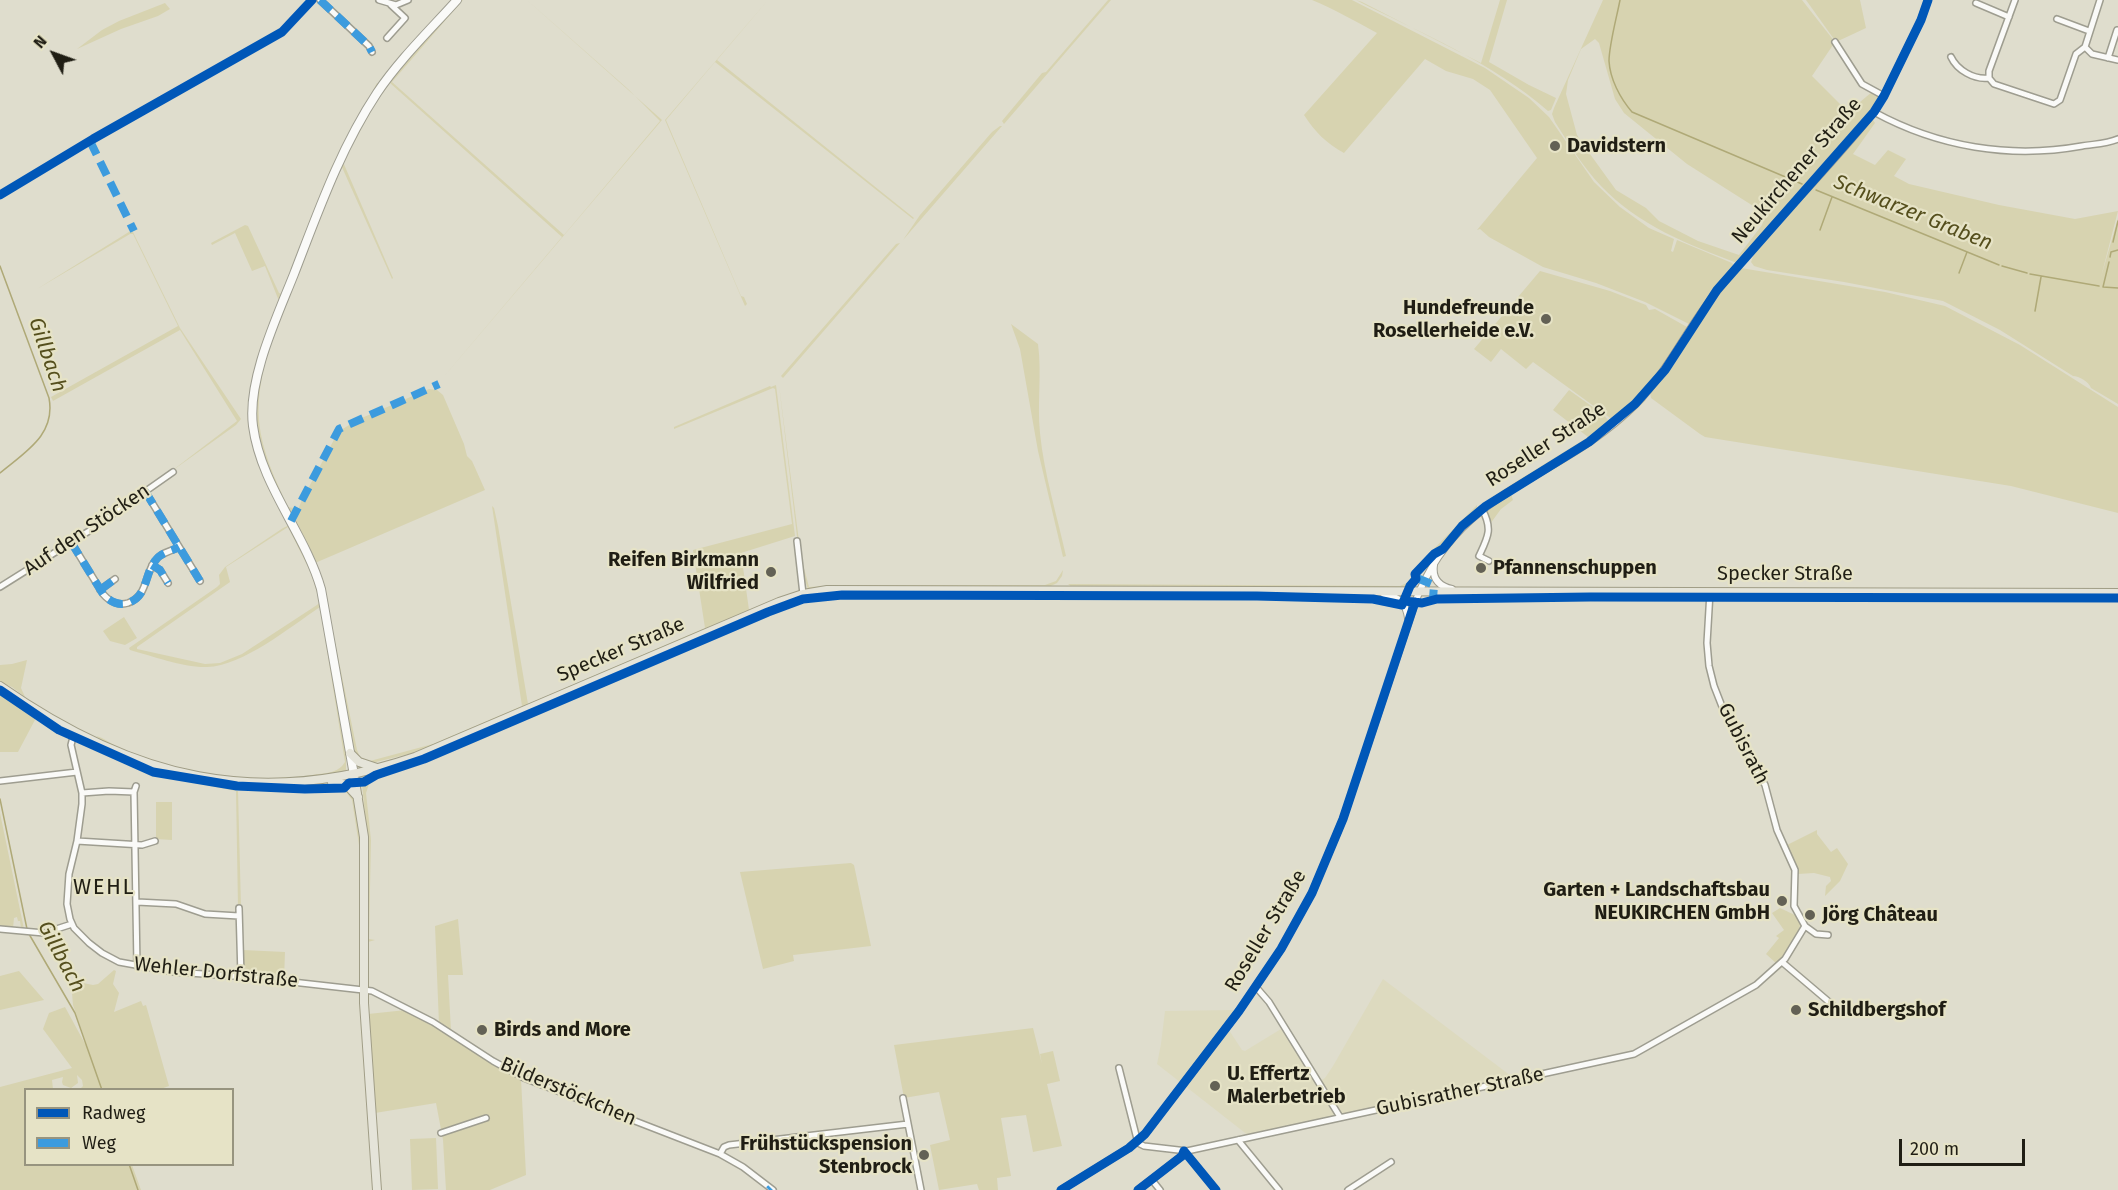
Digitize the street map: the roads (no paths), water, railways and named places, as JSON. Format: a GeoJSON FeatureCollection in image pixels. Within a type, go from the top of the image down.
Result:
{"type":"FeatureCollection","features":[{"type":"Feature","properties":{"kind":"main road"},"geometry":{"type":"LineString","coordinates":[[377,1190],[364,990],[365,848],[358,797],[319,581],[268,475],[258,447],[253,417],[257,379],[284,299],[325,192],[351,139],[381,87],[457,0]]}},
{"type":"Feature","properties":{"kind":"main road","name":"Specker Straße"},"geometry":{"type":"LineString","coordinates":[[0,685],[12,688],[34,709],[74,733],[135,760],[196,777],[249,783],[316,781],[381,768],[452,742],[772,605],[803,594],[826,590],[2118,593]]}},
{"type":"Feature","properties":{"kind":"main road"},"geometry":{"type":"LineString","coordinates":[[350,753],[363,765],[381,768]]}},
{"type":"Feature","properties":{"kind":"main road"},"geometry":{"type":"LineString","coordinates":[[316,781],[345,784],[358,797]]}},
{"type":"Feature","properties":{"kind":"street"},"geometry":{"type":"LineString","coordinates":[[320,0],[369,46],[372,52]]}},
{"type":"Feature","properties":{"kind":"street"},"geometry":{"type":"LineString","coordinates":[[379,0],[391,5],[405,18],[387,38]]}},
{"type":"Feature","properties":{"kind":"street"},"geometry":{"type":"LineString","coordinates":[[391,5],[401,4],[408,0]]}},
{"type":"Feature","properties":{"kind":"street","name":"Neukirchener Straße"},"geometry":{"type":"LineString","coordinates":[[1714,295],[1874,112],[1884,96],[1928,0]]}},
{"type":"Feature","properties":{"kind":"street"},"geometry":{"type":"LineString","coordinates":[[1988,77],[2015,0]]}},
{"type":"Feature","properties":{"kind":"street"},"geometry":{"type":"LineString","coordinates":[[1988,77],[1994,84],[2056,104],[2060,100],[2076,54],[2085,47],[2100,0]]}},
{"type":"Feature","properties":{"kind":"street"},"geometry":{"type":"LineString","coordinates":[[1976,3],[2009,17]]}},
{"type":"Feature","properties":{"kind":"street"},"geometry":{"type":"LineString","coordinates":[[2056,19],[2089,31]]}},
{"type":"Feature","properties":{"kind":"street"},"geometry":{"type":"LineString","coordinates":[[2108,58],[2117,30]]}},
{"type":"Feature","properties":{"kind":"street"},"geometry":{"type":"LineString","coordinates":[[1835,42],[1862,84],[1884,96]]}},
{"type":"Feature","properties":{"kind":"street"},"geometry":{"type":"LineString","coordinates":[[2085,47],[2090,52],[2118,60]]}},
{"type":"Feature","properties":{"kind":"street"},"geometry":{"type":"LineString","coordinates":[[1951,57],[1959,69],[1980,78],[1988,77]]}},
{"type":"Feature","properties":{"kind":"street"},"geometry":{"type":"LineString","coordinates":[[1874,112],[1932,138],[1957,145],[1999,150],[2064,149],[2118,139]]}},
{"type":"Feature","properties":{"kind":"street","name":"Roseller Straße"},"geometry":{"type":"LineString","coordinates":[[1061,1190],[1137,1142],[1181,1089],[1256,987],[1297,922],[1328,859],[1351,798],[1419,592],[1435,562],[1456,533],[1482,509],[1589,442],[1624,415],[1665,370],[1714,295]]}},
{"type":"Feature","properties":{"kind":"street","name":"Auf den Stöcken"},"geometry":{"type":"LineString","coordinates":[[0,587],[71,543],[173,471]]}},
{"type":"Feature","properties":{"kind":"street"},"geometry":{"type":"LineString","coordinates":[[145,491],[200,581]]}},
{"type":"Feature","properties":{"kind":"street"},"geometry":{"type":"LineString","coordinates":[[1482,509],[1489,533],[1479,556],[1489,561]]}},
{"type":"Feature","properties":{"kind":"street"},"geometry":{"type":"LineString","coordinates":[[797,542],[803,594]]}},
{"type":"Feature","properties":{"kind":"street"},"geometry":{"type":"LineString","coordinates":[[71,543],[100,590],[107,598],[123,604],[134,600],[143,591],[152,565],[162,554],[178,547]]}},
{"type":"Feature","properties":{"kind":"street"},"geometry":{"type":"LineString","coordinates":[[1435,562],[1434,574],[1439,584],[1467,592]]}},
{"type":"Feature","properties":{"kind":"street"},"geometry":{"type":"LineString","coordinates":[[152,565],[163,573],[168,583]]}},
{"type":"Feature","properties":{"kind":"street"},"geometry":{"type":"LineString","coordinates":[[100,590],[115,579]]}},
{"type":"Feature","properties":{"kind":"street"},"geometry":{"type":"LineString","coordinates":[[1348,591],[1397,597],[1405,606],[1409,620]]}},
{"type":"Feature","properties":{"kind":"street","name":"Gubisrath"},"geometry":{"type":"LineString","coordinates":[[1710,592],[1707,643],[1714,686],[1765,785],[1777,830],[1795,870],[1794,906],[1805,926]]}},
{"type":"Feature","properties":{"kind":"street"},"geometry":{"type":"LineString","coordinates":[[0,929],[48,932],[72,924],[67,904],[67,888],[71,860],[77,841],[82,793],[70,745],[74,733]]}},
{"type":"Feature","properties":{"kind":"street"},"geometry":{"type":"LineString","coordinates":[[0,781],[77,772]]}},
{"type":"Feature","properties":{"kind":"street"},"geometry":{"type":"LineString","coordinates":[[82,793],[135,789],[137,966]]}},
{"type":"Feature","properties":{"kind":"street"},"geometry":{"type":"LineString","coordinates":[[77,841],[135,845],[155,841]]}},
{"type":"Feature","properties":{"kind":"street"},"geometry":{"type":"LineString","coordinates":[[137,902],[174,904],[202,914],[239,916]]}},
{"type":"Feature","properties":{"kind":"street"},"geometry":{"type":"LineString","coordinates":[[239,908],[241,976]]}},
{"type":"Feature","properties":{"kind":"street","name":"Wehler Dorfstraße"},"geometry":{"type":"LineString","coordinates":[[72,924],[88,943],[102,953],[116,961],[137,966],[174,972],[241,976],[364,990]]}},
{"type":"Feature","properties":{"kind":"street"},"geometry":{"type":"LineString","coordinates":[[1828,935],[1816,934],[1805,926],[1782,962],[1835,1007]]}},
{"type":"Feature","properties":{"kind":"street","name":"Gubisrather Straße"},"geometry":{"type":"LineString","coordinates":[[1185,1151],[1634,1054],[1756,985],[1782,962]]}},
{"type":"Feature","properties":{"kind":"street","name":"Roseller Straße"},"geometry":{"type":"LineString","coordinates":[[1256,987],[1269,1002],[1340,1117]]}},
{"type":"Feature","properties":{"kind":"street","name":"Bilderstöckchen"},"geometry":{"type":"LineString","coordinates":[[364,990],[375,992],[434,1023],[493,1061],[529,1080],[720,1154],[739,1164],[771,1189]]}},
{"type":"Feature","properties":{"kind":"street"},"geometry":{"type":"LineString","coordinates":[[1119,1068],[1137,1142],[1143,1146],[1185,1151],[1216,1190]]}},
{"type":"Feature","properties":{"kind":"street"},"geometry":{"type":"LineString","coordinates":[[903,1098],[921,1190]]}},
{"type":"Feature","properties":{"kind":"street"},"geometry":{"type":"LineString","coordinates":[[441,1133],[486,1118]]}},
{"type":"Feature","properties":{"kind":"street"},"geometry":{"type":"LineString","coordinates":[[720,1154],[725,1146],[729,1145],[908,1124]]}},
{"type":"Feature","properties":{"kind":"street"},"geometry":{"type":"LineString","coordinates":[[1238,1140],[1279,1190]]}},
{"type":"Feature","properties":{"kind":"street"},"geometry":{"type":"LineString","coordinates":[[1138,1190],[1182,1156],[1185,1151]]}},
{"type":"Feature","properties":{"kind":"street"},"geometry":{"type":"LineString","coordinates":[[1348,1190],[1390,1162]]}},
{"type":"Feature","properties":{"kind":"street"},"geometry":{"type":"LineString","coordinates":[[1152,1180],[1160,1190]]}},
{"type":"Feature","properties":{"kind":"waterway","name":"Schwarzer Graben"},"geometry":{"type":"LineString","coordinates":[[1620,0],[1609,61],[1616,88],[1632,112],[1802,184]]}},
{"type":"Feature","properties":{"kind":"waterway","name":"Schwarzer Graben"},"geometry":{"type":"LineString","coordinates":[[1816,190],[1999,265]]}},
{"type":"Feature","properties":{"kind":"waterway"},"geometry":{"type":"LineString","coordinates":[[1820,230],[1832,197]]}},
{"type":"Feature","properties":{"kind":"waterway"},"geometry":{"type":"LineString","coordinates":[[2113,242],[2118,221]]}},
{"type":"Feature","properties":{"kind":"waterway"},"geometry":{"type":"LineString","coordinates":[[2110,257],[2111,252],[2118,250]]}},
{"type":"Feature","properties":{"kind":"waterway"},"geometry":{"type":"LineString","coordinates":[[1959,273],[1967,252]]}},
{"type":"Feature","properties":{"kind":"waterway"},"geometry":{"type":"LineString","coordinates":[[2109,262],[2103,287],[2118,288]]}},
{"type":"Feature","properties":{"kind":"waterway","name":"Gillbach"},"geometry":{"type":"LineString","coordinates":[[0,266],[49,398],[50,411],[48,422],[36,442],[0,473]]}},
{"type":"Feature","properties":{"kind":"waterway","name":"Schwarzer Graben"},"geometry":{"type":"LineString","coordinates":[[2002,266],[2027,273]]}},
{"type":"Feature","properties":{"kind":"waterway","name":"Schwarzer Graben"},"geometry":{"type":"LineString","coordinates":[[2030,274],[2099,286]]}},
{"type":"Feature","properties":{"kind":"waterway"},"geometry":{"type":"LineString","coordinates":[[2035,311],[2041,277]]}},
{"type":"Feature","properties":{"kind":"waterway","name":"Gillbach"},"geometry":{"type":"LineString","coordinates":[[0,799],[27,929]]}},
{"type":"Feature","properties":{"kind":"waterway","name":"Gillbach"},"geometry":{"type":"LineString","coordinates":[[29,934],[75,1013],[101,1088]]}},
{"type":"Feature","properties":{"kind":"waterway","name":"Gillbach"},"geometry":{"type":"LineString","coordinates":[[130,1166],[138,1190]]}},
{"type":"Feature","properties":{"kind":"place","name":"Davidstern"},"geometry":{"type":"Point","coordinates":[1555,146]}},
{"type":"Feature","properties":{"kind":"place","name":"Hundefreunde Rosellerheide e.V."},"geometry":{"type":"Point","coordinates":[1546,319]}},
{"type":"Feature","properties":{"kind":"place","name":"Pfannenschuppen"},"geometry":{"type":"Point","coordinates":[1481,568]}},
{"type":"Feature","properties":{"kind":"place","name":"Reifen Birkmann Wilfried"},"geometry":{"type":"Point","coordinates":[771,572]}},
{"type":"Feature","properties":{"kind":"place","name":"Garten + Landschaftsbau NEUKIRCHEN GmbH"},"geometry":{"type":"Point","coordinates":[1782,901]}},
{"type":"Feature","properties":{"kind":"place","name":"Jörg Château"},"geometry":{"type":"Point","coordinates":[1810,915]}},
{"type":"Feature","properties":{"kind":"place","name":"Schildbergshof"},"geometry":{"type":"Point","coordinates":[1796,1010]}},
{"type":"Feature","properties":{"kind":"place","name":"Birds and More"},"geometry":{"type":"Point","coordinates":[482,1030]}},
{"type":"Feature","properties":{"kind":"place","name":"U. Effertz Malerbetrieb"},"geometry":{"type":"Point","coordinates":[1215,1086]}},
{"type":"Feature","properties":{"kind":"place","name":"Frühstückspension Stenbrock"},"geometry":{"type":"Point","coordinates":[924,1155]}},
{"type":"Feature","properties":{"kind":"district","name":"WEHL"},"geometry":{"type":"Point","coordinates":[104,888]}}]}
